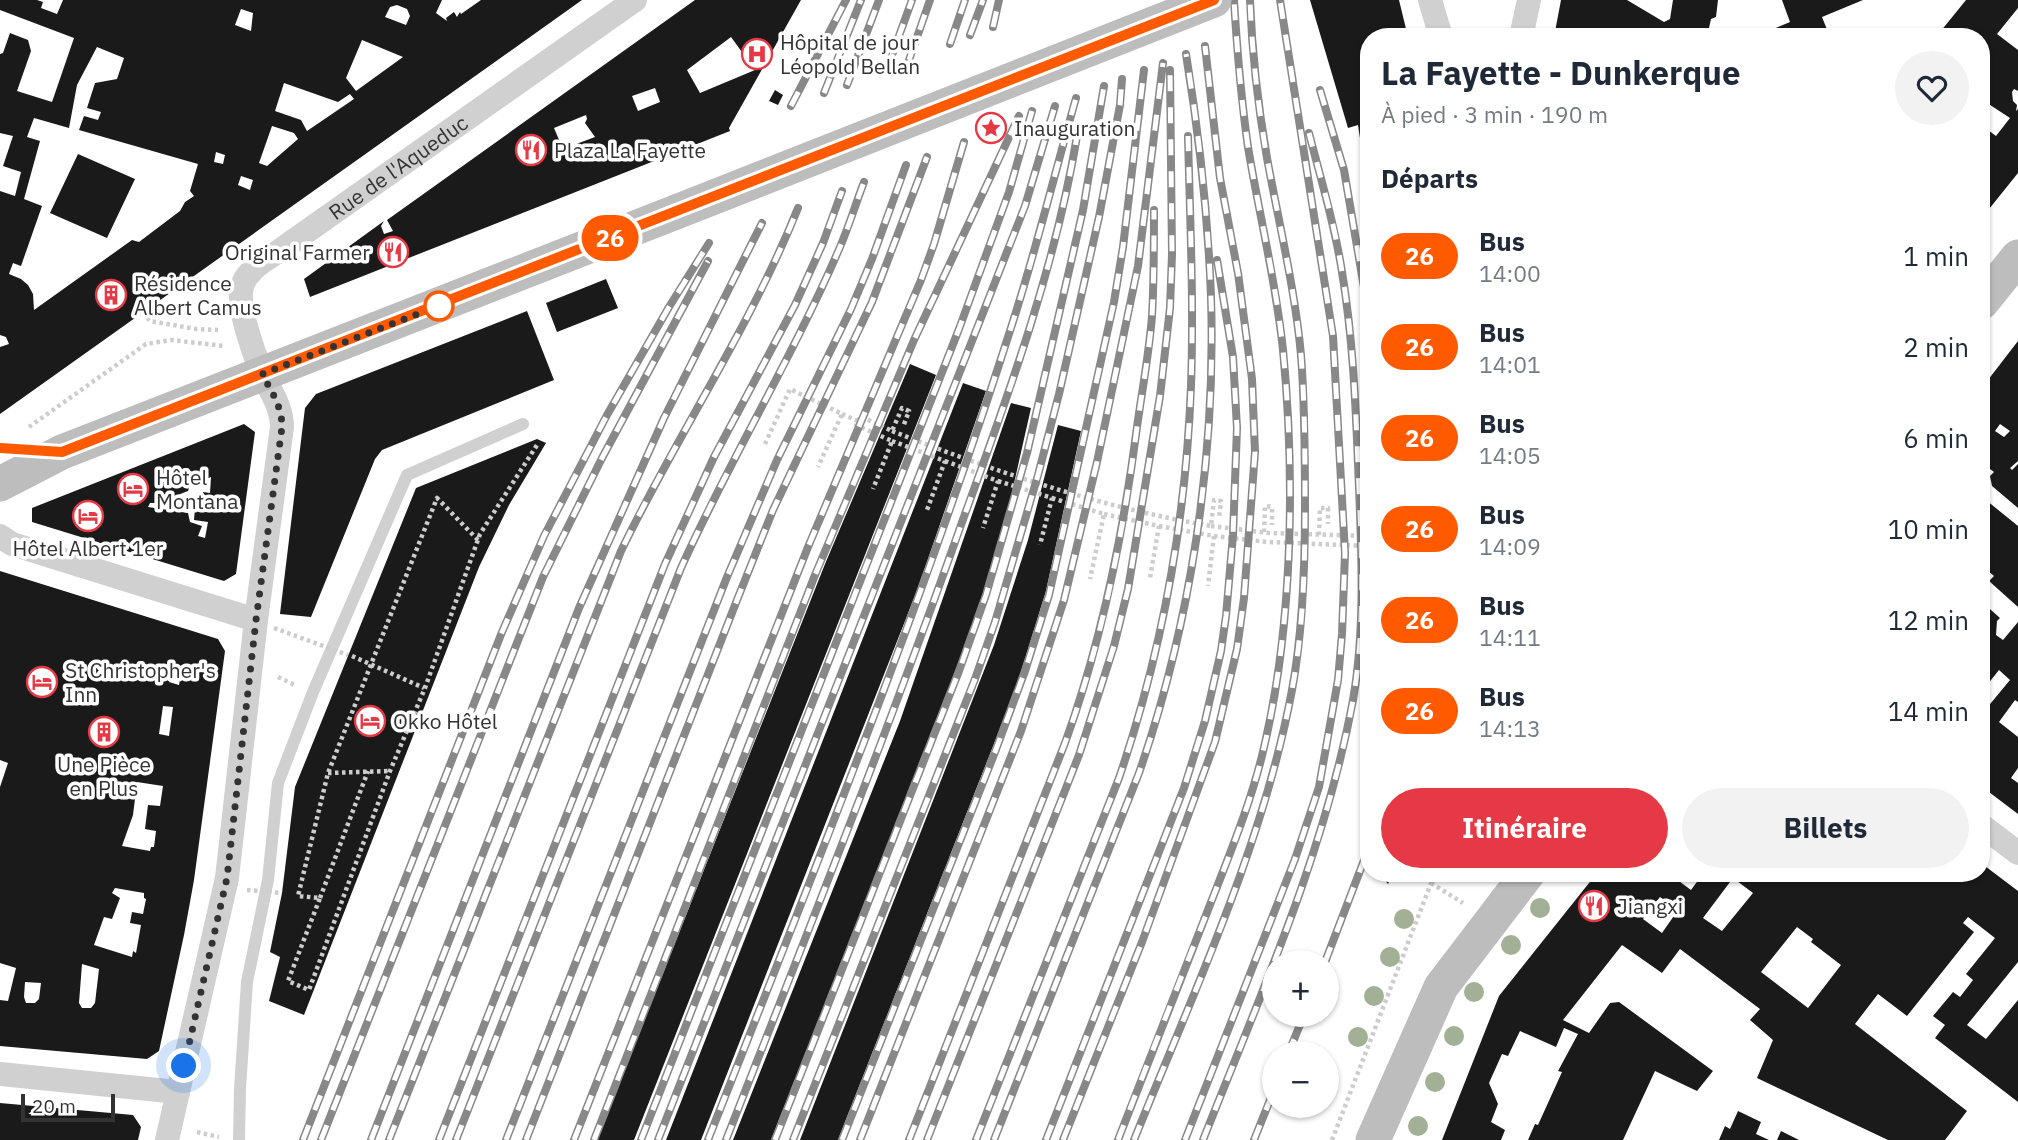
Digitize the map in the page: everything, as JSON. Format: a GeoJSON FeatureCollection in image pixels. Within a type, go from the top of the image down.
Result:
{"type":"FeatureCollection","features":[{"type":"Feature","properties":{"kind":"main road"},"geometry":{"type":"LineString","coordinates":[[0,484],[257,359],[676,212],[1214,0]]}},
{"type":"Feature","properties":{"kind":"main road"},"geometry":{"type":"LineString","coordinates":[[1990,292],[2018,257]]}},
{"type":"Feature","properties":{"kind":"main road"},"geometry":{"type":"LineString","coordinates":[[1373,1140],[1441,987],[1521,882]]}},
{"type":"Feature","properties":{"kind":"street","name":"Rue de l'Aqueduc"},"geometry":{"type":"LineString","coordinates":[[167,1140],[227,878],[265,624],[282,416],[257,359],[240,301],[245,280],[250,272],[635,0]]}},
{"type":"Feature","properties":{"kind":"street"},"geometry":{"type":"LineString","coordinates":[[1430,0],[1438,28]]}},
{"type":"Feature","properties":{"kind":"street"},"geometry":{"type":"LineString","coordinates":[[1523,28],[1528,0]]}},
{"type":"Feature","properties":{"kind":"street"},"geometry":{"type":"LineString","coordinates":[[0,536],[12,544],[265,624]]}},
{"type":"Feature","properties":{"kind":"street"},"geometry":{"type":"LineString","coordinates":[[1990,832],[2018,853]]}},
{"type":"Feature","properties":{"kind":"street"},"geometry":{"type":"LineString","coordinates":[[0,1074],[178,1092]]}},
{"type":"Feature","properties":{"kind":"lane"},"geometry":{"type":"LineString","coordinates":[[239,1140],[247,982],[268,880],[278,783],[313,692],[407,475],[523,424]]}},
{"type":"Feature","properties":{"kind":"lane"},"geometry":{"type":"LineString","coordinates":[[0,448],[62,452]]}},
{"type":"Feature","properties":{"kind":"path"},"geometry":{"type":"LineString","coordinates":[[143,312],[150,321],[226,331]]}},
{"type":"Feature","properties":{"kind":"path"},"geometry":{"type":"LineString","coordinates":[[21,433],[146,344],[171,340],[231,346],[257,359]]}},
{"type":"Feature","properties":{"kind":"path"},"geometry":{"type":"LineString","coordinates":[[765,444],[790,390],[858,421]]}},
{"type":"Feature","properties":{"kind":"path"},"geometry":{"type":"LineString","coordinates":[[892,430],[902,408],[909,411],[903,427]]}},
{"type":"Feature","properties":{"kind":"path"},"geometry":{"type":"LineString","coordinates":[[818,467],[842,414]]}},
{"type":"Feature","properties":{"kind":"path"},"geometry":{"type":"LineString","coordinates":[[1360,536],[1211,526],[1107,505],[1002,472],[860,416],[856,425],[999,481],[1104,514],[1214,536],[1268,542],[1360,546]]}},
{"type":"Feature","properties":{"kind":"path"},"geometry":{"type":"LineString","coordinates":[[873,489],[892,441]]}},
{"type":"Feature","properties":{"kind":"path"},"geometry":{"type":"LineString","coordinates":[[368,771],[288,981],[309,990],[390,771],[425,688],[478,540],[537,445]]}},
{"type":"Feature","properties":{"kind":"path"},"geometry":{"type":"LineString","coordinates":[[927,510],[945,461]]}},
{"type":"Feature","properties":{"kind":"path"},"geometry":{"type":"LineString","coordinates":[[983,528],[999,481]]}},
{"type":"Feature","properties":{"kind":"path"},"geometry":{"type":"LineString","coordinates":[[320,898],[298,895],[328,773],[437,498],[478,540]]}},
{"type":"Feature","properties":{"kind":"path"},"geometry":{"type":"LineString","coordinates":[[1040,545],[1052,498]]}},
{"type":"Feature","properties":{"kind":"path"},"geometry":{"type":"LineString","coordinates":[[1211,526],[1214,500],[1221,501],[1220,518]]}},
{"type":"Feature","properties":{"kind":"path"},"geometry":{"type":"LineString","coordinates":[[1264,531],[1265,506],[1272,507],[1272,525]]}},
{"type":"Feature","properties":{"kind":"path"},"geometry":{"type":"LineString","coordinates":[[1319,535],[1320,508],[1328,508],[1328,524]]}},
{"type":"Feature","properties":{"kind":"path"},"geometry":{"type":"LineString","coordinates":[[1090,579],[1104,514]]}},
{"type":"Feature","properties":{"kind":"path"},"geometry":{"type":"LineString","coordinates":[[1150,578],[1159,526]]}},
{"type":"Feature","properties":{"kind":"path"},"geometry":{"type":"LineString","coordinates":[[1208,586],[1214,536]]}},
{"type":"Feature","properties":{"kind":"path"},"geometry":{"type":"LineString","coordinates":[[265,624],[425,688]]}},
{"type":"Feature","properties":{"kind":"path"},"geometry":{"type":"LineString","coordinates":[[328,773],[390,771]]}},
{"type":"Feature","properties":{"kind":"path"},"geometry":{"type":"LineString","coordinates":[[1332,1140],[1432,882]]}},
{"type":"Feature","properties":{"kind":"path"},"geometry":{"type":"LineString","coordinates":[[247,890],[282,893]]}},
{"type":"Feature","properties":{"kind":"path"},"geometry":{"type":"LineString","coordinates":[[194,1131],[211,1135]]}},
{"type":"Feature","properties":{"kind":"building"},"geometry":{"type":"Polygon","coordinates":[[[0,0],[37,0],[43,2],[41,8],[57,14],[63,0],[442,0],[436,13],[447,21],[446,18],[454,12],[457,17],[460,12],[461,14],[481,0],[582,0],[0,414],[0,347],[9,344],[6,337],[0,335],[0,191],[15,196],[21,172],[3,166],[13,136],[0,133],[0,54],[3,53],[10,33],[28,40],[31,51],[17,91],[52,102],[74,38],[0,10],[0,0]],[[397,5],[390,7],[385,17],[406,25],[410,16],[407,9],[397,5]],[[241,9],[235,25],[251,31],[253,13],[241,9]],[[362,40],[346,78],[356,91],[403,57],[362,40]],[[97,47],[77,85],[69,128],[34,118],[27,137],[40,141],[24,199],[42,206],[21,266],[13,263],[9,274],[28,285],[33,294],[34,310],[132,240],[139,242],[180,211],[185,202],[194,196],[190,191],[198,164],[79,130],[84,116],[98,120],[101,112],[87,108],[95,83],[117,79],[124,58],[97,47]],[[284,83],[275,111],[301,120],[307,131],[354,99],[350,94],[338,102],[284,83]],[[272,126],[259,163],[267,166],[298,139],[294,133],[272,126]],[[216,152],[214,162],[223,164],[225,155],[216,152]],[[241,176],[238,185],[250,190],[253,180],[241,176]]]}},
{"type":"Feature","properties":{"kind":"building"},"geometry":{"type":"Polygon","coordinates":[[[695,0],[801,0],[729,128],[730,131],[310,297],[304,279],[384,221],[381,226],[384,234],[393,231],[387,220],[695,0]],[[731,37],[687,70],[700,93],[755,70],[731,37]],[[655,88],[632,96],[638,111],[660,102],[655,88]],[[586,115],[554,128],[563,149],[595,137],[585,123],[586,115]]]}},
{"type":"Feature","properties":{"kind":"building"},"geometry":{"type":"Polygon","coordinates":[[[1310,0],[1399,0],[1406,28],[1360,28],[1360,138],[1358,125],[1348,128],[1310,0]]]}},
{"type":"Feature","properties":{"kind":"building"},"geometry":{"type":"Polygon","coordinates":[[[1561,0],[1627,0],[1664,22],[1670,19],[1673,0],[1718,0],[1716,17],[1711,19],[1709,28],[1556,28],[1561,0]]]}},
{"type":"Feature","properties":{"kind":"building"},"geometry":{"type":"Polygon","coordinates":[[[1782,0],[1863,0],[1822,17],[1826,28],[1776,28],[1790,22],[1782,0]]]}},
{"type":"Feature","properties":{"kind":"building"},"geometry":{"type":"Polygon","coordinates":[[[1966,0],[2018,0],[2018,8],[1997,34],[2018,50],[2018,91],[2014,89],[2012,92],[2013,101],[2017,105],[2016,111],[2018,109],[2018,173],[1990,208],[1990,132],[1996,136],[2010,118],[1990,105],[1990,28],[1943,28],[1966,0]]]}},
{"type":"Feature","properties":{"kind":"building"},"geometry":{"type":"Polygon","coordinates":[[[775,90],[783,95],[778,105],[769,101],[775,90]]]}},
{"type":"Feature","properties":{"kind":"building"},"geometry":{"type":"Polygon","coordinates":[[[78,154],[135,179],[107,238],[50,213],[78,154]]]}},
{"type":"Feature","properties":{"kind":"building"},"geometry":{"type":"Polygon","coordinates":[[[606,279],[618,308],[557,332],[546,303],[606,279]]]}},
{"type":"Feature","properties":{"kind":"building"},"geometry":{"type":"Polygon","coordinates":[[[527,311],[554,380],[382,450],[375,459],[311,617],[280,614],[305,408],[316,394],[527,311]]]}},
{"type":"Feature","properties":{"kind":"building"},"geometry":{"type":"Polygon","coordinates":[[[2018,341],[2018,461],[2010,468],[2012,470],[2018,464],[2018,508],[1992,486],[1990,476],[1994,472],[1990,469],[1990,377],[2018,341]],[[2000,424],[1995,431],[2004,437],[2010,431],[2000,424]]]}},
{"type":"Feature","properties":{"kind":"building"},"geometry":{"type":"Polygon","coordinates":[[[910,364],[936,375],[634,1140],[597,1140],[825,564],[910,364]]]}},
{"type":"Feature","properties":{"kind":"building"},"geometry":{"type":"Polygon","coordinates":[[[963,383],[986,391],[918,588],[701,1140],[666,1140],[963,383]]]}},
{"type":"Feature","properties":{"kind":"building"},"geometry":{"type":"Polygon","coordinates":[[[1011,403],[1031,408],[1001,541],[945,703],[771,1140],[733,1140],[900,721],[1011,403]]]}},
{"type":"Feature","properties":{"kind":"building"},"geometry":{"type":"Polygon","coordinates":[[[244,424],[255,432],[236,574],[224,581],[32,522],[32,508],[244,424]],[[211,477],[190,486],[188,491],[157,503],[150,503],[148,507],[188,513],[190,522],[202,526],[198,536],[205,538],[208,522],[194,520],[196,496],[203,497],[203,492],[210,493],[211,477]]]}},
{"type":"Feature","properties":{"kind":"building"},"geometry":{"type":"Polygon","coordinates":[[[1058,425],[1081,431],[1046,591],[1016,688],[838,1140],[800,1140],[994,645],[1028,540],[1058,425]]]}},
{"type":"Feature","properties":{"kind":"building","name":"Okko Hôtel"},"geometry":{"type":"Polygon","coordinates":[[[537,439],[546,443],[509,505],[479,567],[304,1015],[269,1001],[280,957],[270,952],[282,893],[295,787],[416,488],[537,439]]]}},
{"type":"Feature","properties":{"kind":"building"},"geometry":{"type":"Polygon","coordinates":[[[1990,503],[2018,526],[2018,607],[1990,582],[1994,576],[1990,573],[1990,503]]]}},
{"type":"Feature","properties":{"kind":"building"},"geometry":{"type":"Polygon","coordinates":[[[0,571],[218,639],[225,651],[184,935],[159,1051],[147,1059],[0,1046],[0,1000],[8,1001],[16,968],[0,963],[0,787],[8,763],[0,760],[0,571]],[[175,666],[169,682],[179,685],[182,667],[175,666]],[[163,706],[159,734],[169,736],[173,707],[163,706]],[[137,782],[133,815],[122,846],[150,851],[151,847],[154,847],[156,831],[145,829],[148,805],[160,806],[163,786],[137,782]],[[115,888],[112,893],[120,898],[112,919],[104,917],[94,945],[132,957],[133,951],[136,953],[141,925],[130,923],[132,912],[143,914],[146,899],[144,893],[115,888]],[[82,964],[79,1003],[82,1008],[91,1008],[95,1003],[99,969],[82,964]],[[25,982],[26,1003],[35,1003],[39,999],[41,983],[25,982]]]}},
{"type":"Feature","properties":{"kind":"building"},"geometry":{"type":"Polygon","coordinates":[[[1990,609],[2000,618],[1997,621],[1996,635],[2003,640],[2018,622],[2018,702],[2015,700],[1999,722],[2018,737],[2018,768],[2011,778],[2018,783],[2018,814],[1990,793],[1990,704],[2010,680],[1999,670],[1990,681],[1990,609]]]}},
{"type":"Feature","properties":{"kind":"building"},"geometry":{"type":"Polygon","coordinates":[[[1990,870],[2018,891],[2018,962],[1967,1025],[1986,1039],[2018,1000],[2018,1102],[1935,1038],[1945,1025],[1933,1016],[1953,992],[1960,997],[1973,980],[1966,974],[1995,938],[1968,917],[1963,923],[1974,932],[1907,1016],[1878,994],[1855,1024],[1967,1111],[1945,1140],[1888,1140],[1757,1078],[1773,1040],[1750,1020],[1760,1009],[1680,949],[1662,973],[1622,945],[1563,1020],[1589,1033],[1610,1003],[1619,1002],[1713,1071],[1697,1091],[1655,1071],[1623,1140],[1528,1140],[1535,1124],[1538,1125],[1562,1072],[1558,1071],[1578,1034],[1564,1028],[1556,1047],[1520,1031],[1508,1056],[1502,1054],[1489,1083],[1498,1104],[1491,1122],[1505,1130],[1501,1140],[1442,1140],[1499,996],[1590,882],[1680,882],[1691,890],[1697,882],[1730,882],[1703,918],[1722,931],[1753,893],[1738,882],[1990,882],[1990,870]],[[1660,897],[1643,919],[1662,933],[1678,910],[1660,897]],[[1797,927],[1761,972],[1808,1008],[1841,965],[1811,942],[1813,939],[1797,927]]]}},
{"type":"Feature","properties":{"kind":"building"},"geometry":{"type":"Polygon","coordinates":[[[0,1103],[133,1115],[141,1127],[138,1140],[0,1140],[0,1103]]]}},
{"type":"Feature","properties":{"kind":"building"},"geometry":{"type":"Polygon","coordinates":[[[1738,1111],[1761,1122],[1756,1134],[1769,1140],[1719,1140],[1725,1126],[1730,1129],[1738,1111]]]}},
{"type":"Feature","properties":{"kind":"building"},"geometry":{"type":"Polygon","coordinates":[[[1781,1131],[1799,1140],[1777,1140],[1781,1131]]]}},
{"type":"Feature","properties":{"kind":"railway"},"geometry":{"type":"LineString","coordinates":[[791,106],[846,0]]}},
{"type":"Feature","properties":{"kind":"railway"},"geometry":{"type":"LineString","coordinates":[[824,93],[861,0]]}},
{"type":"Feature","properties":{"kind":"railway"},"geometry":{"type":"LineString","coordinates":[[847,85],[879,0]]}},
{"type":"Feature","properties":{"kind":"railway"},"geometry":{"type":"LineString","coordinates":[[887,69],[912,0]]}},
{"type":"Feature","properties":{"kind":"railway"},"geometry":{"type":"LineString","coordinates":[[909,60],[930,0]]}},
{"type":"Feature","properties":{"kind":"railway"},"geometry":{"type":"LineString","coordinates":[[950,44],[965,0]]}},
{"type":"Feature","properties":{"kind":"railway"},"geometry":{"type":"LineString","coordinates":[[970,35],[983,0]]}},
{"type":"Feature","properties":{"kind":"railway"},"geometry":{"type":"LineString","coordinates":[[993,27],[999,0]]}},
{"type":"Feature","properties":{"kind":"railway"},"geometry":{"type":"LineString","coordinates":[[1118,1140],[1246,808],[1265,743],[1281,648],[1289,547],[1287,397],[1276,299],[1246,129],[1234,0]]}},
{"type":"Feature","properties":{"kind":"railway"},"geometry":{"type":"LineString","coordinates":[[1134,1140],[1245,862],[1279,748],[1299,645],[1305,531],[1301,355],[1291,281],[1261,119],[1250,0]]}},
{"type":"Feature","properties":{"kind":"railway"},"geometry":{"type":"LineString","coordinates":[[1185,1140],[1295,859],[1319,787],[1338,680],[1342,634],[1345,553],[1333,336],[1280,0]]}},
{"type":"Feature","properties":{"kind":"railway"},"geometry":{"type":"LineString","coordinates":[[1063,1140],[1142,942],[1215,742],[1237,649],[1244,598],[1255,452],[1252,379],[1238,273],[1220,178],[1205,46]]}},
{"type":"Feature","properties":{"kind":"railway"},"geometry":{"type":"LineString","coordinates":[[994,1140],[1139,773],[1173,658],[1186,598],[1204,478],[1211,357],[1210,267],[1205,206],[1186,54]]}},
{"type":"Feature","properties":{"kind":"railway"},"geometry":{"type":"LineString","coordinates":[[860,1140],[1021,731],[1064,600],[1097,462],[1138,266],[1163,63]]}},
{"type":"Feature","properties":{"kind":"railway"},"geometry":{"type":"LineString","coordinates":[[842,1140],[995,752],[1049,595],[1114,302],[1144,70]]}},
{"type":"Feature","properties":{"kind":"railway"},"geometry":{"type":"LineString","coordinates":[[927,1140],[1079,755],[1114,646],[1128,589],[1160,396],[1170,308],[1170,70]]}},
{"type":"Feature","properties":{"kind":"railway"},"geometry":{"type":"LineString","coordinates":[[793,1140],[995,622],[1059,394],[1099,217],[1120,105],[1122,79]]}},
{"type":"Feature","properties":{"kind":"railway"},"geometry":{"type":"LineString","coordinates":[[775,1140],[959,671],[986,595],[1027,453],[1083,210],[1104,86]]}},
{"type":"Feature","properties":{"kind":"railway"},"geometry":{"type":"LineString","coordinates":[[1320,90],[1344,170],[1360,264]]}},
{"type":"Feature","properties":{"kind":"railway"},"geometry":{"type":"LineString","coordinates":[[708,1140],[869,729],[946,521],[1016,312],[1076,98]]}},
{"type":"Feature","properties":{"kind":"railway"},"geometry":{"type":"LineString","coordinates":[[658,1140],[1025,206],[1055,106]]}},
{"type":"Feature","properties":{"kind":"railway"},"geometry":{"type":"LineString","coordinates":[[641,1140],[959,329],[1009,192],[1032,111]]}},
{"type":"Feature","properties":{"kind":"railway"},"geometry":{"type":"LineString","coordinates":[[594,1140],[815,575],[914,340],[1019,116]]}},
{"type":"Feature","properties":{"kind":"railway"},"geometry":{"type":"LineString","coordinates":[[1309,133],[1339,254],[1346,299],[1352,353],[1360,514]]}},
{"type":"Feature","properties":{"kind":"railway"},"geometry":{"type":"LineString","coordinates":[[726,1140],[876,757],[995,429],[1043,284],[1068,186],[1077,136]]}},
{"type":"Feature","properties":{"kind":"railway"},"geometry":{"type":"LineString","coordinates":[[976,1140],[1119,778],[1148,682],[1159,634],[1184,486],[1191,386],[1188,136]]}},
{"type":"Feature","properties":{"kind":"railway"},"geometry":{"type":"LineString","coordinates":[[574,1140],[808,547],[921,280],[964,142]]}},
{"type":"Feature","properties":{"kind":"railway"},"geometry":{"type":"LineString","coordinates":[[526,1140],[773,510],[872,302],[927,157]]}},
{"type":"Feature","properties":{"kind":"railway"},"geometry":{"type":"LineString","coordinates":[[506,1140],[727,577],[777,460],[851,309],[906,165]]}},
{"type":"Feature","properties":{"kind":"railway"},"geometry":{"type":"LineString","coordinates":[[456,1140],[681,568],[822,288],[864,182]]}},
{"type":"Feature","properties":{"kind":"railway"},"geometry":{"type":"LineString","coordinates":[[439,1140],[665,564],[714,457],[795,305],[823,243],[842,191]]}},
{"type":"Feature","properties":{"kind":"railway"},"geometry":{"type":"LineString","coordinates":[[389,1140],[621,551],[736,339],[798,208]]}},
{"type":"Feature","properties":{"kind":"railway"},"geometry":{"type":"LineString","coordinates":[[909,1140],[1065,743],[1090,666],[1110,588],[1125,508],[1149,344],[1154,210]]}},
{"type":"Feature","properties":{"kind":"railway"},"geometry":{"type":"LineString","coordinates":[[371,1140],[579,608],[664,418],[762,223]]}},
{"type":"Feature","properties":{"kind":"railway"},"geometry":{"type":"LineString","coordinates":[[303,1140],[502,632],[544,536],[607,415],[709,243]]}},
{"type":"Feature","properties":{"kind":"railway"},"geometry":{"type":"LineString","coordinates":[[1046,1140],[1184,788],[1205,721],[1221,651],[1233,535],[1237,428],[1233,357],[1217,260]]}},
{"type":"Feature","properties":{"kind":"railway"},"geometry":{"type":"LineString","coordinates":[[321,1140],[543,577],[602,458],[708,261]]}},
{"type":"Feature","properties":{"kind":"railway"},"geometry":{"type":"LineString","coordinates":[[1203,1140],[1289,923],[1326,813],[1353,700],[1360,634]]}},
{"type":"Feature","properties":{"kind":"railway"},"geometry":{"type":"LineString","coordinates":[[1330,950],[1360,871]]}},
{"type":"Feature","properties":{"kind":"railway"},"geometry":{"type":"LineString","coordinates":[[1293,1041],[1299,1027]]}},
{"type":"Feature","properties":{"kind":"railway"},"geometry":{"type":"LineString","coordinates":[[1254,1140],[1263,1118]]}},
{"type":"Feature","properties":{"kind":"bus line","name":"26"},"geometry":{"type":"LineString","coordinates":[[0,448],[62,452],[1214,0]]}},
{"type":"Feature","properties":{"kind":"place","name":"Hôpital de jour Léopold Bellan"},"geometry":{"type":"Point","coordinates":[757,54]}},
{"type":"Feature","properties":{"kind":"place","name":"Inauguration"},"geometry":{"type":"Point","coordinates":[991,128]}},
{"type":"Feature","properties":{"kind":"place","name":"Plaza La Fayette"},"geometry":{"type":"Point","coordinates":[531,150]}},
{"type":"Feature","properties":{"kind":"place","name":"Original Farmer"},"geometry":{"type":"Point","coordinates":[393,252]}},
{"type":"Feature","properties":{"kind":"place","name":"Résidence Albert Camus"},"geometry":{"type":"Point","coordinates":[111,295]}},
{"type":"Feature","properties":{"kind":"place","name":"Hôtel Montana"},"geometry":{"type":"Point","coordinates":[133,489]}},
{"type":"Feature","properties":{"kind":"place","name":"Hôtel Albert 1er"},"geometry":{"type":"Point","coordinates":[88,516]}},
{"type":"Feature","properties":{"kind":"place","name":"St Christopher's Inn"},"geometry":{"type":"Point","coordinates":[42,682]}},
{"type":"Feature","properties":{"kind":"place","name":"Okko Hôtel"},"geometry":{"type":"Point","coordinates":[370,721]}},
{"type":"Feature","properties":{"kind":"place","name":"Une Pièce en Plus"},"geometry":{"type":"Point","coordinates":[104,732]}},
{"type":"Feature","properties":{"kind":"place","name":"Jiangxi"},"geometry":{"type":"Point","coordinates":[1594,906]}},
{"type":"Feature","properties":{"kind":"route"},"geometry":{"type":"LineString","coordinates":[[184,1066],[227,878],[256,620],[282,427],[277,401],[262,374],[441,305],[439,306]]}}]}
